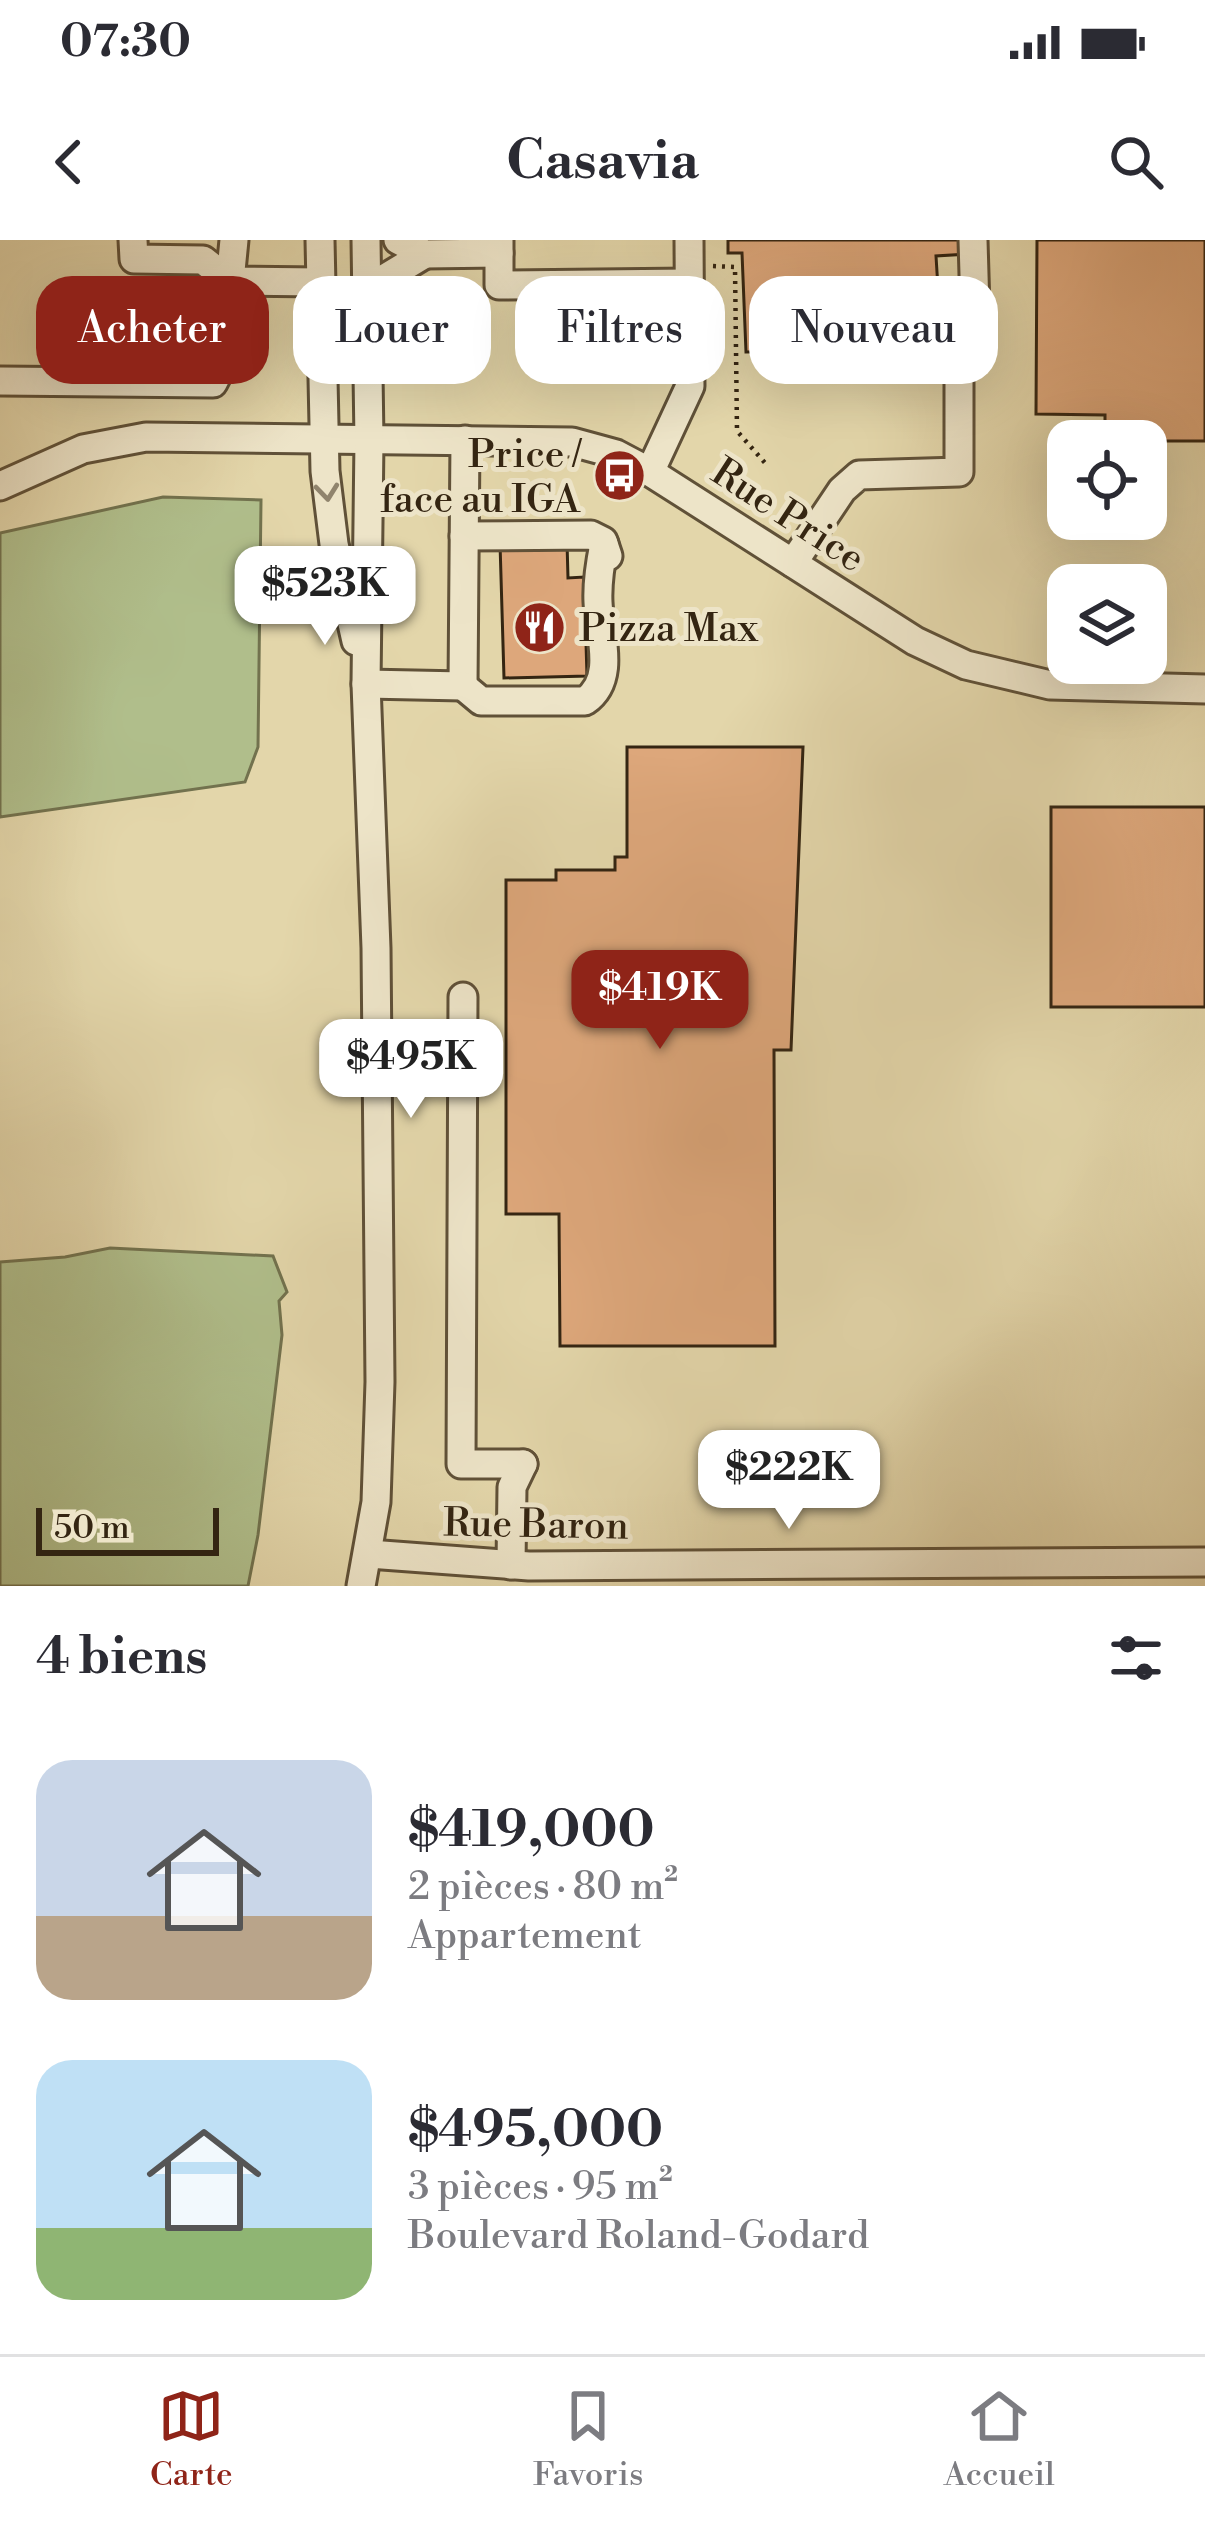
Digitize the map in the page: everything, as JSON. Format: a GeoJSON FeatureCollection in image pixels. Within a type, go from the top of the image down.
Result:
{"type":"FeatureCollection","features":[{"type":"Feature","properties":{"kind":"street"},"geometry":{"type":"LineString","coordinates":[[133,240],[134,259],[203,260],[224,276]]}},
{"type":"Feature","properties":{"kind":"street"},"geometry":{"type":"LineString","coordinates":[[230,276],[234,240]]}},
{"type":"Feature","properties":{"kind":"street"},"geometry":{"type":"LineString","coordinates":[[320,240],[320,276]]}},
{"type":"Feature","properties":{"kind":"street"},"geometry":{"type":"LineString","coordinates":[[366,240],[367,276]]}},
{"type":"Feature","properties":{"kind":"street"},"geometry":{"type":"LineString","coordinates":[[398,240],[425,254]]}},
{"type":"Feature","properties":{"kind":"street"},"geometry":{"type":"LineString","coordinates":[[650,472],[690,386],[697,275],[689,240]]}},
{"type":"Feature","properties":{"kind":"street"},"geometry":{"type":"LineString","coordinates":[[793,563],[842,490],[860,475],[958,472],[959,359],[975,309],[973,240]]}},
{"type":"Feature","properties":{"kind":"street"},"geometry":{"type":"LineString","coordinates":[[389,276],[425,254],[499,247],[500,285],[697,275]]}},
{"type":"Feature","properties":{"kind":"street"},"geometry":{"type":"LineString","coordinates":[[0,380],[36,381]]}},
{"type":"Feature","properties":{"kind":"street"},"geometry":{"type":"LineString","coordinates":[[213,384],[213,436]]}},
{"type":"Feature","properties":{"kind":"street"},"geometry":{"type":"LineString","coordinates":[[322,384],[334,544],[366,684]]}},
{"type":"Feature","properties":{"kind":"street"},"geometry":{"type":"LineString","coordinates":[[361,1586],[369,1554],[380,1433],[380,1156],[366,684],[368,384]]}},
{"type":"Feature","properties":{"kind":"street","name":"Rue Price"},"geometry":{"type":"LineString","coordinates":[[0,486],[69,455],[113,442],[213,436],[572,442],[616,454],[650,472],[915,641],[983,670],[1071,687],[1205,689]]}},
{"type":"Feature","properties":{"kind":"street"},"geometry":{"type":"LineString","coordinates":[[463,686],[465,440]]}},
{"type":"Feature","properties":{"kind":"street"},"geometry":{"type":"LineString","coordinates":[[366,684],[463,686],[481,701],[585,701],[600,684],[614,573],[591,520],[464,529]]}},
{"type":"Feature","properties":{"kind":"street"},"geometry":{"type":"LineString","coordinates":[[464,997],[460,1464],[524,1464],[520,1565]]}},
{"type":"Feature","properties":{"kind":"street","name":"Rue Baron"},"geometry":{"type":"LineString","coordinates":[[369,1554],[520,1565],[1205,1562]]}},
{"type":"Feature","properties":{"kind":"path"},"geometry":{"type":"LineString","coordinates":[[697,275],[734,266],[736,431],[765,463]]}},
{"type":"Feature","properties":{"kind":"green space"},"geometry":{"type":"Polygon","coordinates":[[[163,497],[261,500],[258,747],[245,782],[0,817],[0,533],[163,497]]]}},
{"type":"Feature","properties":{"kind":"green space"},"geometry":{"type":"Polygon","coordinates":[[[110,1248],[273,1256],[287,1292],[279,1301],[282,1335],[248,1586],[0,1586],[0,1262],[110,1248]]]}},
{"type":"Feature","properties":{"kind":"building"},"geometry":{"type":"Polygon","coordinates":[[[728,240],[967,240],[968,254],[936,256],[937,276],[749,276],[746,352],[742,253],[728,253],[728,240]]]}},
{"type":"Feature","properties":{"kind":"building"},"geometry":{"type":"Polygon","coordinates":[[[1037,240],[1205,240],[1205,441],[1167,441],[1167,420],[1036,414],[1037,240]]]}},
{"type":"Feature","properties":{"kind":"building"},"geometry":{"type":"Polygon","coordinates":[[[567,542],[568,578],[584,577],[587,676],[504,678],[500,543],[567,542]]]}},
{"type":"Feature","properties":{"kind":"building"},"geometry":{"type":"Polygon","coordinates":[[[627,747],[803,747],[791,1050],[774,1050],[775,1346],[560,1346],[559,1214],[506,1214],[506,880],[556,880],[556,870],[615,870],[615,857],[627,857],[627,747]]]}},
{"type":"Feature","properties":{"kind":"building"},"geometry":{"type":"Polygon","coordinates":[[[1051,807],[1205,807],[1205,1007],[1051,1007],[1051,807]]]}},
{"type":"Feature","properties":{"kind":"place","name":"Price / face au IGA"},"geometry":{"type":"Point","coordinates":[619,475]}},
{"type":"Feature","properties":{"kind":"place","name":"Pizza Max"},"geometry":{"type":"Point","coordinates":[540,627]}}]}
